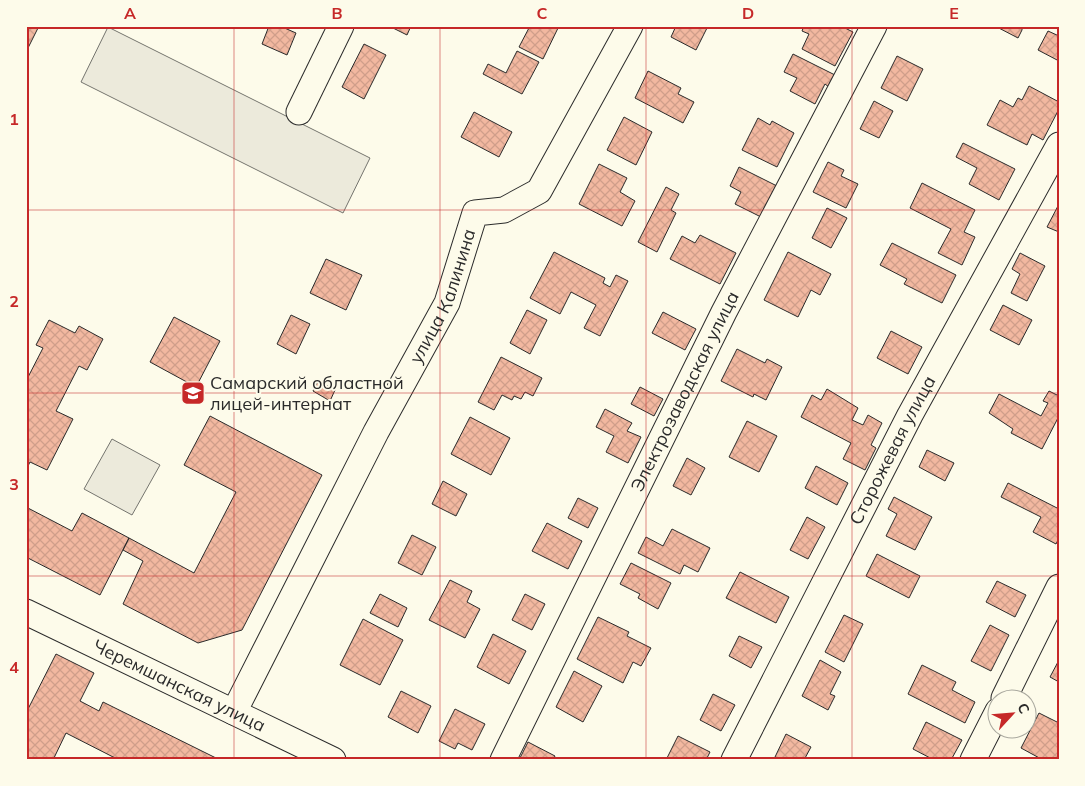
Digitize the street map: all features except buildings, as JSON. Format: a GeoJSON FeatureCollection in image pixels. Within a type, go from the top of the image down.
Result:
{"type":"FeatureCollection","features":[{"type":"Feature","properties":{"kind":"street"},"geometry":{"type":"LineString","coordinates":[[299,112],[341,26]]}},
{"type":"Feature","properties":{"kind":"street","name":"улица Калинина"},"geometry":{"type":"LineString","coordinates":[[234,712],[376,432],[447,303],[474,214],[504,210],[539,190],[630,26]]}},
{"type":"Feature","properties":{"kind":"street","name":"Электрозаводская улица"},"geometry":{"type":"LineString","coordinates":[[503,760],[724,312],[874,26]]}},
{"type":"Feature","properties":{"kind":"street","name":"Сторожевая улица"},"geometry":{"type":"LineString","coordinates":[[734,760],[910,415],[1059,145]]}},
{"type":"Feature","properties":{"kind":"street"},"geometry":{"type":"LineString","coordinates":[[1009,688],[1059,587]]}},
{"type":"Feature","properties":{"kind":"street","name":"Черемшанская улица"},"geometry":{"type":"LineString","coordinates":[[26,612],[333,760]]}},
{"type":"Feature","properties":{"kind":"street"},"geometry":{"type":"LineString","coordinates":[[973,760],[988,731]]}},
{"type":"Feature","properties":{"kind":"shaded area"},"geometry":{"type":"Polygon","coordinates":[[[108,27],[370,158],[343,213],[81,82],[108,27]]]}},
{"type":"Feature","properties":{"kind":"shaded area"},"geometry":{"type":"Polygon","coordinates":[[[112,439],[160,465],[132,515],[84,489],[112,439]]]}},
{"type":"Feature","properties":{"kind":"place","name":"Самарский областной лицей-интернат"},"geometry":{"type":"Point","coordinates":[193,393]}}]}
